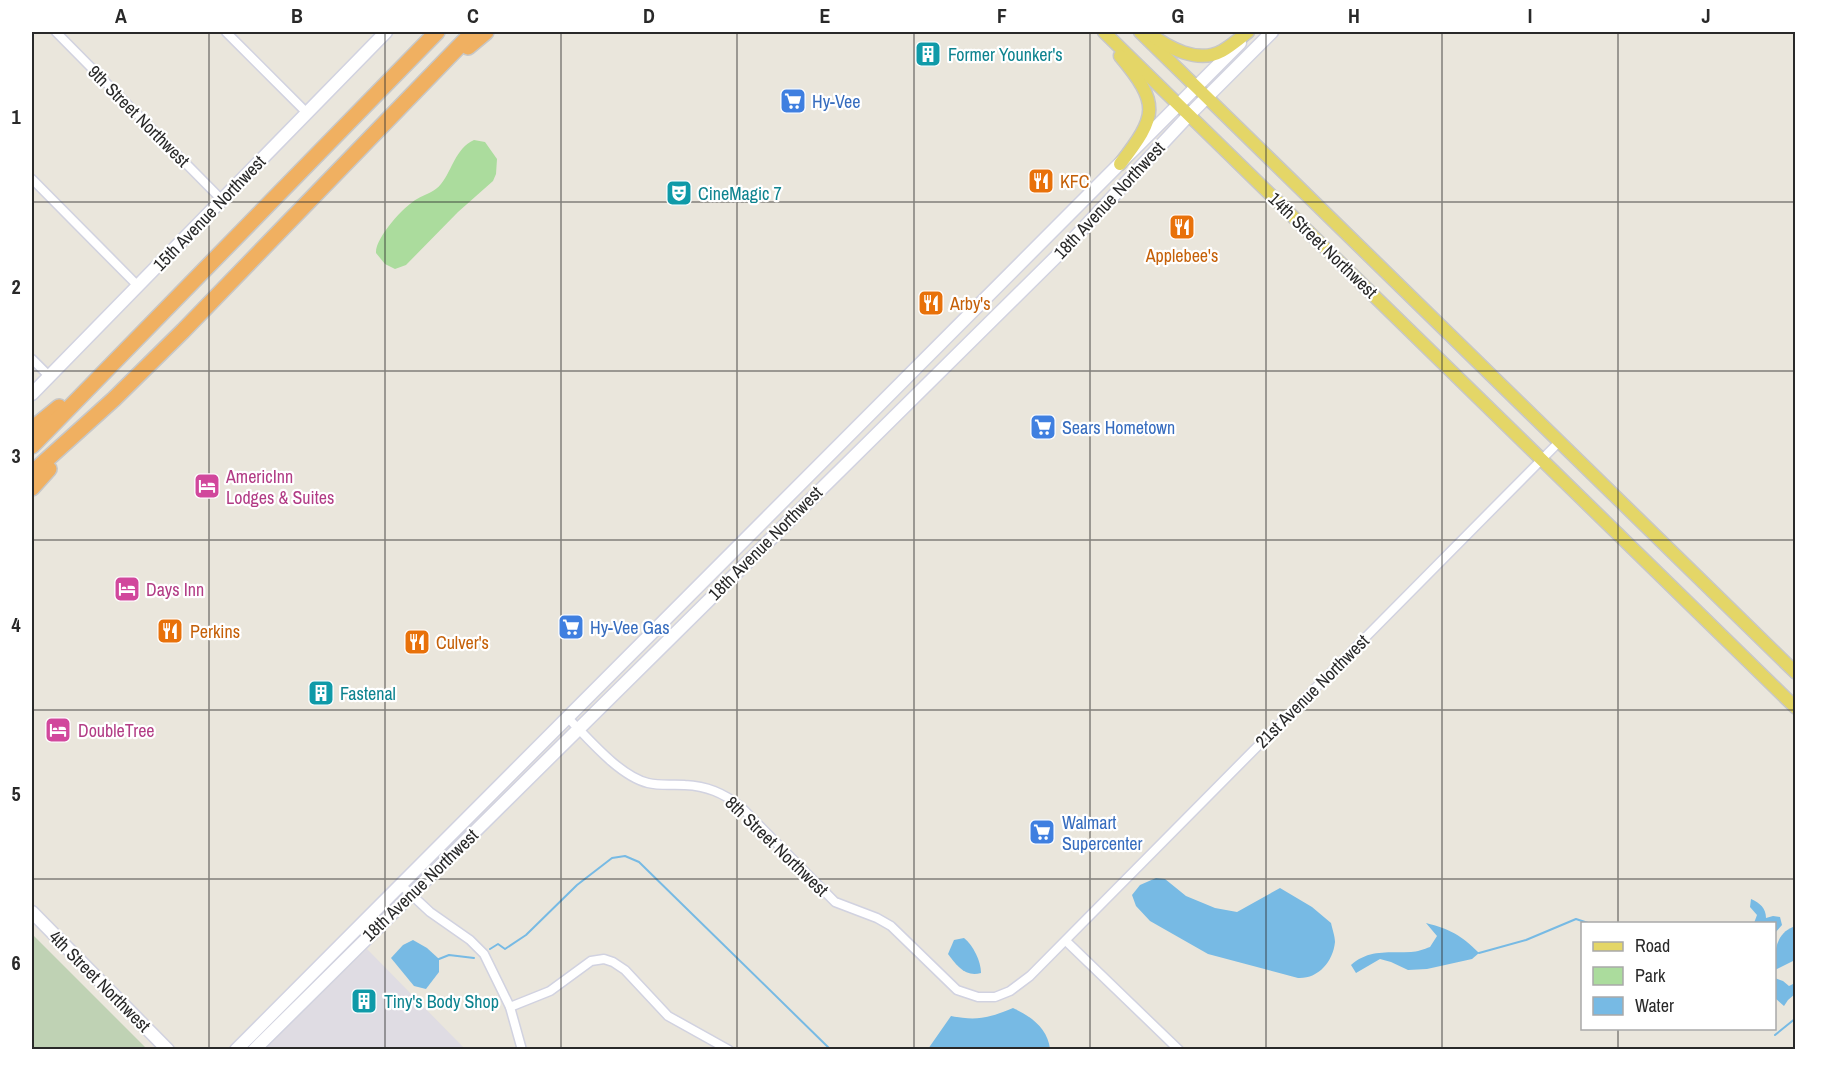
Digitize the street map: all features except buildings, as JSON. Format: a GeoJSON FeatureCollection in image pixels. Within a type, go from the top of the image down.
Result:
{"type":"FeatureCollection","features":[{"type":"Feature","properties":{"kind":"highway"},"geometry":{"type":"LineString","coordinates":[[364,105],[431,32]]}},
{"type":"Feature","properties":{"kind":"highway"},"geometry":{"type":"LineString","coordinates":[[32,446],[437,32]]}},
{"type":"Feature","properties":{"kind":"highway"},"geometry":{"type":"LineString","coordinates":[[32,473],[114,399],[183,331],[473,32]]}},
{"type":"Feature","properties":{"kind":"highway"},"geometry":{"type":"LineString","coordinates":[[384,124],[486,32]]}},
{"type":"Feature","properties":{"kind":"highway"},"geometry":{"type":"LineString","coordinates":[[32,429],[112,363]]}},
{"type":"Feature","properties":{"kind":"highway"},"geometry":{"type":"LineString","coordinates":[[32,488],[114,399]]}},
{"type":"Feature","properties":{"kind":"main road","name":"14th Street Northwest"},"geometry":{"type":"LineString","coordinates":[[1102,32],[1179,103],[1796,708]]}},
{"type":"Feature","properties":{"kind":"main road"},"geometry":{"type":"LineString","coordinates":[[1102,32],[1140,82],[1147,94],[1149,108],[1148,122],[1141,137],[1120,164]]}},
{"type":"Feature","properties":{"kind":"main road","name":"14th Street Northwest"},"geometry":{"type":"LineString","coordinates":[[1140,32],[1796,673]]}},
{"type":"Feature","properties":{"kind":"main road"},"geometry":{"type":"LineString","coordinates":[[1147,32],[1173,48],[1194,56],[1208,56],[1221,51],[1250,32]]}},
{"type":"Feature","properties":{"kind":"street","name":"9th Street Northwest"},"geometry":{"type":"LineString","coordinates":[[56,32],[222,200]]}},
{"type":"Feature","properties":{"kind":"street"},"geometry":{"type":"LineString","coordinates":[[226,32],[307,113]]}},
{"type":"Feature","properties":{"kind":"street","name":"15th Avenue Northwest"},"geometry":{"type":"LineString","coordinates":[[32,394],[386,32]]}},
{"type":"Feature","properties":{"kind":"street","name":"18th Avenue Northwest"},"geometry":{"type":"LineString","coordinates":[[254,1050],[400,884],[820,466],[1250,32]]}},
{"type":"Feature","properties":{"kind":"street","name":"18th Avenue Northwest"},"geometry":{"type":"LineString","coordinates":[[236,1050],[331,963],[411,895],[1062,251],[1207,97],[1272,32]]}},
{"type":"Feature","properties":{"kind":"street"},"geometry":{"type":"LineString","coordinates":[[32,179],[138,286]]}},
{"type":"Feature","properties":{"kind":"street"},"geometry":{"type":"LineString","coordinates":[[32,359],[49,376]]}},
{"type":"Feature","properties":{"kind":"street","name":"21st Avenue Northwest"},"geometry":{"type":"LineString","coordinates":[[1066,941],[1560,441]]}},
{"type":"Feature","properties":{"kind":"street","name":"8th Street Northwest"},"geometry":{"type":"LineString","coordinates":[[567,717],[615,763],[647,783],[705,787],[723,794],[740,806],[835,902],[878,918],[891,926],[944,979],[965,994],[989,997],[1010,992],[1066,941]]}},
{"type":"Feature","properties":{"kind":"street"},"geometry":{"type":"LineString","coordinates":[[400,884],[478,948],[491,966],[510,1007],[522,1050]]}},
{"type":"Feature","properties":{"kind":"street","name":"4th Street Northwest"},"geometry":{"type":"LineString","coordinates":[[32,912],[168,1050]]}},
{"type":"Feature","properties":{"kind":"street"},"geometry":{"type":"LineString","coordinates":[[1066,941],[1179,1050]]}},
{"type":"Feature","properties":{"kind":"street"},"geometry":{"type":"LineString","coordinates":[[510,1007],[550,991],[591,961],[604,959],[625,970],[668,1016],[729,1050]]}},
{"type":"Feature","properties":{"kind":"shaded area"},"geometry":{"type":"Polygon","coordinates":[[[367,949],[465,1049],[265,1049],[367,949]]]}},
{"type":"Feature","properties":{"kind":"green space"},"geometry":{"type":"Polygon","coordinates":[[[474,140],[485,142],[497,159],[493,181],[458,212],[406,265],[395,269],[385,264],[376,253],[385,231],[411,203],[439,187],[458,154],[474,140]]]}},
{"type":"Feature","properties":{"kind":"green space"},"geometry":{"type":"Polygon","coordinates":[[[32,934],[147,1049],[32,1049],[32,934]]]}},
{"type":"Feature","properties":{"kind":"water"},"geometry":{"type":"Polygon","coordinates":[[[1156,878],[1165,879],[1186,896],[1215,908],[1237,912],[1280,888],[1312,907],[1331,923],[1334,949],[1323,968],[1305,978],[1208,954],[1150,921],[1136,906],[1132,895],[1140,885],[1156,878]]]}},
{"type":"Feature","properties":{"kind":"water"},"geometry":{"type":"Polygon","coordinates":[[[1751,899],[1762,906],[1766,918],[1780,917],[1782,925],[1776,932],[1776,922],[1754,922],[1757,915],[1750,907],[1751,899]]]}},
{"type":"Feature","properties":{"kind":"water"},"geometry":{"type":"Polygon","coordinates":[[[1426,923],[1455,934],[1479,953],[1472,959],[1427,969],[1408,970],[1380,959],[1356,973],[1351,965],[1365,956],[1379,953],[1413,952],[1430,947],[1437,936],[1426,923]]]}},
{"type":"Feature","properties":{"kind":"water"},"geometry":{"type":"Polygon","coordinates":[[[1793,927],[1795,929],[1795,960],[1776,970],[1777,945],[1782,934],[1793,927]]]}},
{"type":"Feature","properties":{"kind":"water"},"geometry":{"type":"Polygon","coordinates":[[[964,938],[976,954],[981,973],[966,972],[948,954],[954,940],[964,938]]]}},
{"type":"Feature","properties":{"kind":"water"},"geometry":{"type":"Polygon","coordinates":[[[413,940],[427,948],[439,959],[439,972],[426,989],[414,986],[391,958],[403,945],[413,940]]]}},
{"type":"Feature","properties":{"kind":"water"},"geometry":{"type":"Polygon","coordinates":[[[1776,978],[1789,986],[1795,983],[1795,994],[1784,1006],[1776,999],[1776,978]]]}},
{"type":"Feature","properties":{"kind":"water"},"geometry":{"type":"Polygon","coordinates":[[[1013,1008],[1038,1024],[1046,1035],[1050,1049],[928,1049],[951,1016],[983,1018],[1013,1008]]]}},
{"type":"Feature","properties":{"kind":"waterway"},"geometry":{"type":"LineString","coordinates":[[490,949],[498,944],[505,949],[526,935],[577,885],[612,858],[625,856],[639,862],[831,1050]]}},
{"type":"Feature","properties":{"kind":"waterway"},"geometry":{"type":"LineString","coordinates":[[1479,953],[1526,940],[1576,919],[1585,922]]}},
{"type":"Feature","properties":{"kind":"waterway"},"geometry":{"type":"LineString","coordinates":[[439,959],[449,955],[474,958]]}},
{"type":"Feature","properties":{"kind":"waterway"},"geometry":{"type":"LineString","coordinates":[[1775,1035],[1796,1018]]}},
{"type":"Feature","properties":{"kind":"place","name":"Former Younker's"},"geometry":{"type":"Point","coordinates":[928,54]}},
{"type":"Feature","properties":{"kind":"place","name":"Hy-Vee"},"geometry":{"type":"Point","coordinates":[793,101]}},
{"type":"Feature","properties":{"kind":"place","name":"KFC"},"geometry":{"type":"Point","coordinates":[1041,181]}},
{"type":"Feature","properties":{"kind":"place","name":"CineMagic 7"},"geometry":{"type":"Point","coordinates":[679,193]}},
{"type":"Feature","properties":{"kind":"place","name":"Applebee's"},"geometry":{"type":"Point","coordinates":[1182,227]}},
{"type":"Feature","properties":{"kind":"place","name":"Arby's"},"geometry":{"type":"Point","coordinates":[931,303]}},
{"type":"Feature","properties":{"kind":"place","name":"Sears Hometown"},"geometry":{"type":"Point","coordinates":[1043,427]}},
{"type":"Feature","properties":{"kind":"place","name":"AmericInn Lodges & Suites"},"geometry":{"type":"Point","coordinates":[207,486]}},
{"type":"Feature","properties":{"kind":"place","name":"Days Inn"},"geometry":{"type":"Point","coordinates":[127,589]}},
{"type":"Feature","properties":{"kind":"place","name":"Hy-Vee Gas"},"geometry":{"type":"Point","coordinates":[571,627]}},
{"type":"Feature","properties":{"kind":"place","name":"Perkins"},"geometry":{"type":"Point","coordinates":[170,631]}},
{"type":"Feature","properties":{"kind":"place","name":"Culver's"},"geometry":{"type":"Point","coordinates":[417,642]}},
{"type":"Feature","properties":{"kind":"place","name":"Fastenal"},"geometry":{"type":"Point","coordinates":[321,693]}},
{"type":"Feature","properties":{"kind":"place","name":"DoubleTree"},"geometry":{"type":"Point","coordinates":[58,730]}},
{"type":"Feature","properties":{"kind":"place","name":"Walmart Supercenter"},"geometry":{"type":"Point","coordinates":[1042,832]}},
{"type":"Feature","properties":{"kind":"place","name":"Tiny's Body Shop"},"geometry":{"type":"Point","coordinates":[364,1001]}}]}
